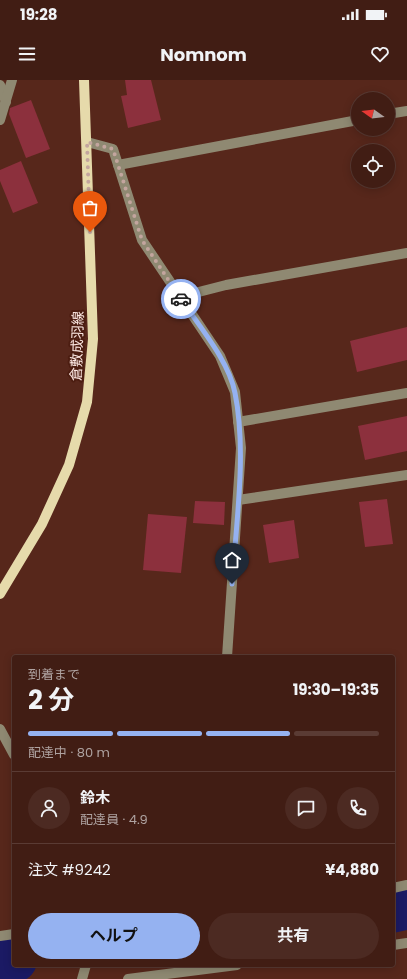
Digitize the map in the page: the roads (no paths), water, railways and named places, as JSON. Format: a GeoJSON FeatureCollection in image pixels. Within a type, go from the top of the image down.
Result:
{"type":"FeatureCollection","features":[{"type":"Feature","properties":{"kind":"main road","name":"倉敷成羽線"},"geometry":{"type":"LineString","coordinates":[[0,594],[42,524],[69,465],[87,402],[94,339],[84,80]]}},
{"type":"Feature","properties":{"kind":"street"},"geometry":{"type":"LineString","coordinates":[[0,120],[12,80]]}},
{"type":"Feature","properties":{"kind":"street"},"geometry":{"type":"LineString","coordinates":[[0,85],[6,102]]}},
{"type":"Feature","properties":{"kind":"street"},"geometry":{"type":"LineString","coordinates":[[395,113],[407,111]]}},
{"type":"Feature","properties":{"kind":"street"},"geometry":{"type":"LineString","coordinates":[[118,164],[351,121]]}},
{"type":"Feature","properties":{"kind":"street"},"geometry":{"type":"LineString","coordinates":[[87,142],[113,149],[142,240],[220,356],[235,392],[241,448],[227,655]]}},
{"type":"Feature","properties":{"kind":"street"},"geometry":{"type":"LineString","coordinates":[[179,297],[226,286],[407,253]]}},
{"type":"Feature","properties":{"kind":"street"},"geometry":{"type":"LineString","coordinates":[[238,422],[407,393]]}},
{"type":"Feature","properties":{"kind":"street"},"geometry":{"type":"LineString","coordinates":[[238,500],[407,475]]}},
{"type":"Feature","properties":{"kind":"street"},"geometry":{"type":"LineString","coordinates":[[0,729],[12,751]]}},
{"type":"Feature","properties":{"kind":"street"},"geometry":{"type":"LineString","coordinates":[[395,888],[407,885]]}},
{"type":"Feature","properties":{"kind":"street"},"geometry":{"type":"LineString","coordinates":[[0,936],[12,934]]}},
{"type":"Feature","properties":{"kind":"street"},"geometry":{"type":"LineString","coordinates":[[395,945],[407,943]]}},
{"type":"Feature","properties":{"kind":"street"},"geometry":{"type":"LineString","coordinates":[[82,979],[86,967]]}},
{"type":"Feature","properties":{"kind":"street"},"geometry":{"type":"LineString","coordinates":[[128,979],[221,967]]}},
{"type":"Feature","properties":{"kind":"waterway"},"geometry":{"type":"LineString","coordinates":[[395,909],[407,906]]}},
{"type":"Feature","properties":{"kind":"waterway"},"geometry":{"type":"LineString","coordinates":[[0,960],[12,959]]}}]}
